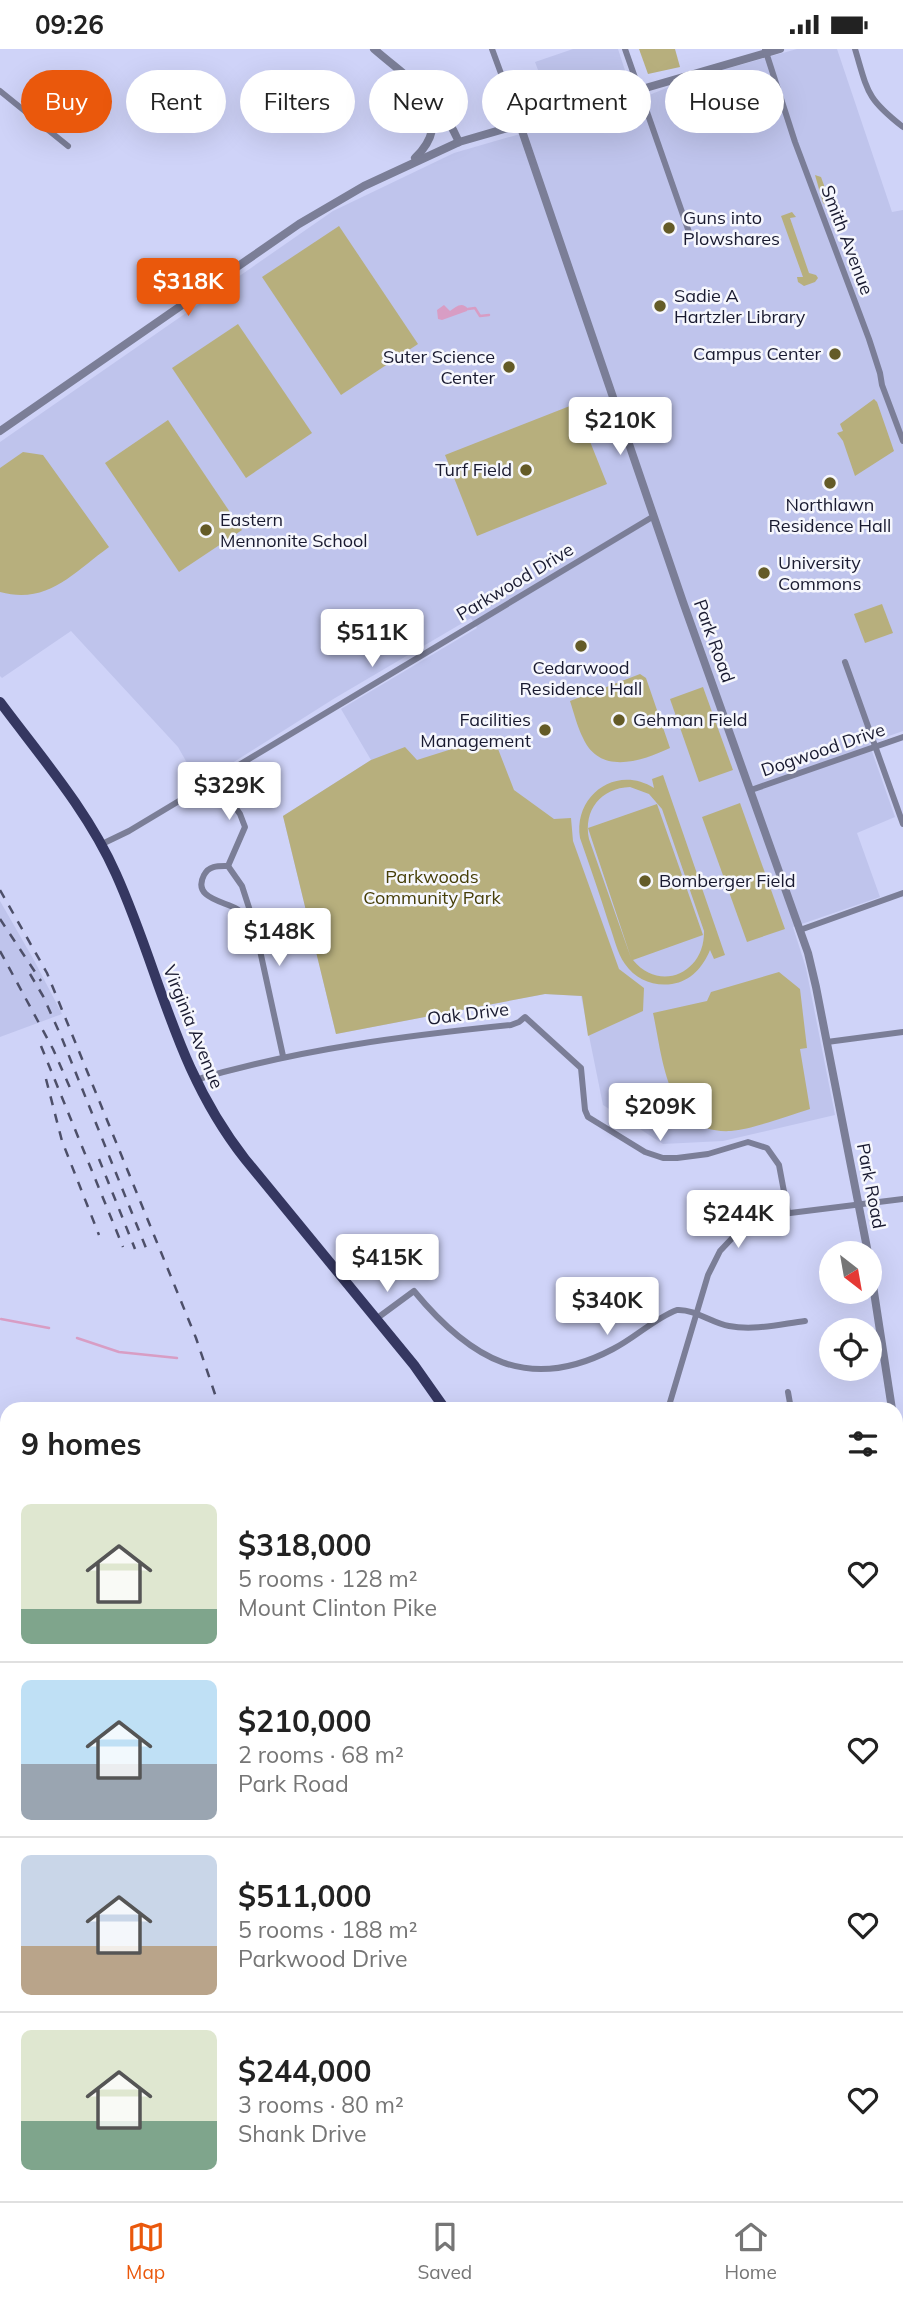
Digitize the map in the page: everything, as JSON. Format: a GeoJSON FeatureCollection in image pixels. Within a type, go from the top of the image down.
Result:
{"type":"FeatureCollection","features":[{"type":"Feature","properties":{"kind":"main road","name":"Virginia Avenue"},"geometry":{"type":"LineString","coordinates":[[0,702],[102,844],[129,904],[170,1023],[195,1080],[214,1114],[238,1151],[425,1379],[440,1402]]}},
{"type":"Feature","properties":{"kind":"street","name":"Park Road"},"geometry":{"type":"LineString","coordinates":[[492,49],[500,70]]}},
{"type":"Feature","properties":{"kind":"street"},"geometry":{"type":"LineString","coordinates":[[625,49],[632,70]]}},
{"type":"Feature","properties":{"kind":"street"},"geometry":{"type":"LineString","coordinates":[[651,86],[780,49]]}},
{"type":"Feature","properties":{"kind":"street"},"geometry":{"type":"LineString","coordinates":[[855,49],[870,96],[883,112],[903,127]]}},
{"type":"Feature","properties":{"kind":"street"},"geometry":{"type":"LineString","coordinates":[[380,51],[402,70]]}},
{"type":"Feature","properties":{"kind":"street","name":"Smith Avenue"},"geometry":{"type":"LineString","coordinates":[[766,51],[795,142],[852,291],[903,441]]}},
{"type":"Feature","properties":{"kind":"street"},"geometry":{"type":"LineString","coordinates":[[0,91],[68,146]]}},
{"type":"Feature","properties":{"kind":"street"},"geometry":{"type":"LineString","coordinates":[[651,124],[690,235]]}},
{"type":"Feature","properties":{"kind":"street"},"geometry":{"type":"LineString","coordinates":[[404,166],[421,152],[432,133]]}},
{"type":"Feature","properties":{"kind":"street"},"geometry":{"type":"LineString","coordinates":[[454,133],[458,142]]}},
{"type":"Feature","properties":{"kind":"street"},"geometry":{"type":"LineString","coordinates":[[0,431],[299,224],[347,195],[404,166],[458,142],[491,133]]}},
{"type":"Feature","properties":{"kind":"street","name":"Park Road"},"geometry":{"type":"LineString","coordinates":[[523,133],[800,930],[815,981],[864,1241]]}},
{"type":"Feature","properties":{"kind":"street","name":"Parkwood Drive"},"geometry":{"type":"LineString","coordinates":[[102,844],[129,831],[654,516]]}},
{"type":"Feature","properties":{"kind":"street"},"geometry":{"type":"LineString","coordinates":[[845,663],[903,824]]}},
{"type":"Feature","properties":{"kind":"street","name":"Dogwood Drive"},"geometry":{"type":"LineString","coordinates":[[751,790],[903,737]]}},
{"type":"Feature","properties":{"kind":"street"},"geometry":{"type":"LineString","coordinates":[[215,779],[240,814],[245,827],[228,866]]}},
{"type":"Feature","properties":{"kind":"street"},"geometry":{"type":"LineString","coordinates":[[228,866],[215,866],[205,872],[203,891],[210,899],[238,910],[254,923]]}},
{"type":"Feature","properties":{"kind":"street"},"geometry":{"type":"LineString","coordinates":[[228,866],[242,886],[254,923],[283,1056]]}},
{"type":"Feature","properties":{"kind":"street"},"geometry":{"type":"LineString","coordinates":[[800,930],[903,893]]}},
{"type":"Feature","properties":{"kind":"street","name":"Oak Drive"},"geometry":{"type":"LineString","coordinates":[[195,1080],[283,1056],[399,1037],[511,1025],[525,1017],[582,1068],[586,1112],[591,1120],[645,1152],[663,1157],[694,1157],[748,1142],[762,1145],[771,1151],[778,1162],[788,1213]]}},
{"type":"Feature","properties":{"kind":"street"},"geometry":{"type":"LineString","coordinates":[[827,1042],[903,1032]]}},
{"type":"Feature","properties":{"kind":"street"},"geometry":{"type":"LineString","coordinates":[[670,1402],[714,1260],[743,1227],[757,1220],[788,1213],[903,1199]]}},
{"type":"Feature","properties":{"kind":"street"},"geometry":{"type":"LineString","coordinates":[[376,1319],[414,1291],[452,1331],[478,1352],[504,1363],[539,1369],[566,1367],[607,1353],[675,1311],[685,1310],[724,1325],[744,1328],[805,1321]]}},
{"type":"Feature","properties":{"kind":"street"},"geometry":{"type":"LineString","coordinates":[[876,1304],[891,1402]]}},
{"type":"Feature","properties":{"kind":"street"},"geometry":{"type":"LineString","coordinates":[[788,1392],[789,1402]]}},
{"type":"Feature","properties":{"kind":"shaded area"},"geometry":{"type":"Polygon","coordinates":[[[573,49],[618,49],[625,70],[538,70],[535,62],[573,49]]]}},
{"type":"Feature","properties":{"kind":"shaded area"},"geometry":{"type":"Polygon","coordinates":[[[797,49],[837,49],[892,212],[903,210],[903,731],[869,743],[895,817],[857,833],[880,897],[793,927],[806,968],[835,1115],[723,1141],[663,1144],[603,1105],[581,996],[545,994],[336,1034],[283,816],[371,760],[341,709],[477,628],[471,618],[335,698],[199,784],[178,747],[71,631],[2,678],[0,676],[0,442],[333,211],[454,153],[523,133],[651,133],[651,94],[665,88],[665,133],[784,133],[784,70],[722,70],[797,49]]]}},
{"type":"Feature","properties":{"kind":"shaded area"},"geometry":{"type":"Polygon","coordinates":[[[444,305],[450,311],[461,305],[468,309],[442,320],[438,319],[437,310],[444,305]]]}},
{"type":"Feature","properties":{"kind":"shaded area"},"geometry":{"type":"Polygon","coordinates":[[[0,901],[62,1014],[0,1037],[0,901]]]}},
{"type":"Feature","properties":{"kind":"green space"},"geometry":{"type":"Polygon","coordinates":[[[639,49],[675,49],[680,67],[651,73],[651,70],[647,70],[639,49]]]}},
{"type":"Feature","properties":{"kind":"green space"},"geometry":{"type":"Polygon","coordinates":[[[815,175],[821,177],[829,199],[826,205],[823,203],[815,175]]]}},
{"type":"Feature","properties":{"kind":"green space"},"geometry":{"type":"Polygon","coordinates":[[[792,212],[796,217],[790,218],[809,273],[818,278],[804,286],[798,282],[797,277],[803,277],[781,216],[792,212]]]}},
{"type":"Feature","properties":{"kind":"green space"},"geometry":{"type":"Polygon","coordinates":[[[339,226],[418,344],[341,395],[262,277],[339,226]]]}},
{"type":"Feature","properties":{"kind":"green space"},"geometry":{"type":"Polygon","coordinates":[[[238,324],[312,433],[246,478],[172,368],[238,324]]]}},
{"type":"Feature","properties":{"kind":"green space"},"geometry":{"type":"Polygon","coordinates":[[[874,399],[894,451],[855,476],[843,441],[837,433],[843,431],[840,424],[874,399]]]}},
{"type":"Feature","properties":{"kind":"green space","name":"Turf Field"},"geometry":{"type":"Polygon","coordinates":[[[575,404],[607,484],[477,536],[445,455],[575,404]]]}},
{"type":"Feature","properties":{"kind":"green space"},"geometry":{"type":"Polygon","coordinates":[[[168,420],[242,530],[179,572],[105,463],[168,420]]]}},
{"type":"Feature","properties":{"kind":"green space"},"geometry":{"type":"Polygon","coordinates":[[[23,452],[43,455],[109,547],[59,584],[32,594],[17,595],[0,592],[0,468],[23,452]]]}},
{"type":"Feature","properties":{"kind":"green space"},"geometry":{"type":"Polygon","coordinates":[[[882,604],[893,633],[865,643],[854,614],[882,604]]]}},
{"type":"Feature","properties":{"kind":"green space","name":"Gehman Field"},"geometry":{"type":"Polygon","coordinates":[[[640,674],[646,678],[670,748],[635,761],[611,761],[600,757],[590,750],[583,738],[570,701],[640,674]]]}},
{"type":"Feature","properties":{"kind":"green space"},"geometry":{"type":"Polygon","coordinates":[[[703,687],[733,770],[699,782],[670,699],[703,687]]]}},
{"type":"Feature","properties":{"kind":"green space","name":"Parkwoods Community Park"},"geometry":{"type":"Polygon","coordinates":[[[493,736],[514,790],[554,819],[571,818],[573,841],[619,969],[644,988],[643,1011],[588,1036],[582,996],[545,994],[336,1034],[283,816],[371,760],[405,747],[417,760],[493,736]]]}},
{"type":"Feature","properties":{"kind":"green space","name":"Bomberger Field"},"geometry":{"type":"Polygon","coordinates":[[[663,775],[725,955],[714,959],[710,950],[704,962],[691,976],[665,985],[640,978],[622,960],[580,838],[583,809],[600,788],[612,782],[626,780],[640,781],[654,788],[652,779],[663,775]],[[630,787],[620,788],[603,796],[596,803],[588,828],[657,804],[703,935],[633,960],[644,970],[668,976],[679,974],[697,958],[702,946],[704,931],[662,809],[649,794],[630,787]],[[588,828],[589,839],[631,958],[588,828]]]}},
{"type":"Feature","properties":{"kind":"green space"},"geometry":{"type":"Polygon","coordinates":[[[740,803],[785,929],[747,942],[702,817],[740,803]]]}},
{"type":"Feature","properties":{"kind":"green space"},"geometry":{"type":"Polygon","coordinates":[[[779,972],[800,989],[807,1048],[800,1049],[810,1109],[731,1131],[710,1129],[693,1121],[681,1108],[672,1091],[665,1072],[653,1013],[707,1001],[711,992],[779,972]]]}},
{"type":"Feature","properties":{"kind":"waterway"},"geometry":{"type":"LineString","coordinates":[[468,309],[475,308],[480,316],[489,315]]}},
{"type":"Feature","properties":{"kind":"waterway"},"geometry":{"type":"LineString","coordinates":[[1,1319],[49,1328]]}},
{"type":"Feature","properties":{"kind":"waterway"},"geometry":{"type":"LineString","coordinates":[[77,1338],[119,1352],[177,1358]]}},
{"type":"Feature","properties":{"kind":"railway"},"geometry":{"type":"LineString","coordinates":[[0,890],[47,973],[196,1338],[218,1402]]}},
{"type":"Feature","properties":{"kind":"railway"},"geometry":{"type":"LineString","coordinates":[[0,919],[41,981]]}},
{"type":"Feature","properties":{"kind":"railway"},"geometry":{"type":"LineString","coordinates":[[0,951],[53,1049],[70,1088]]}},
{"type":"Feature","properties":{"kind":"railway"},"geometry":{"type":"LineString","coordinates":[[30,974],[61,1036],[146,1248]]}},
{"type":"Feature","properties":{"kind":"railway"},"geometry":{"type":"LineString","coordinates":[[41,1046],[123,1247]]}},
{"type":"Feature","properties":{"kind":"railway"},"geometry":{"type":"LineString","coordinates":[[46,1079],[62,1141],[99,1235]]}},
{"type":"Feature","properties":{"kind":"railway"},"geometry":{"type":"LineString","coordinates":[[99,1159],[135,1249]]}},
{"type":"Feature","properties":{"kind":"place","name":"Guns into Plowshares"},"geometry":{"type":"Point","coordinates":[669,228]}},
{"type":"Feature","properties":{"kind":"place","name":"Sadie A Hartzler Library"},"geometry":{"type":"Point","coordinates":[660,306]}},
{"type":"Feature","properties":{"kind":"place","name":"Campus Center"},"geometry":{"type":"Point","coordinates":[835,354]}},
{"type":"Feature","properties":{"kind":"place","name":"Suter Science Center"},"geometry":{"type":"Point","coordinates":[509,367]}},
{"type":"Feature","properties":{"kind":"place","name":"Turf Field"},"geometry":{"type":"Point","coordinates":[526,470]}},
{"type":"Feature","properties":{"kind":"place","name":"Northlawn Residence Hall"},"geometry":{"type":"Point","coordinates":[830,483]}},
{"type":"Feature","properties":{"kind":"place","name":"Eastern Mennonite School"},"geometry":{"type":"Point","coordinates":[206,530]}},
{"type":"Feature","properties":{"kind":"place","name":"University Commons"},"geometry":{"type":"Point","coordinates":[764,573]}},
{"type":"Feature","properties":{"kind":"place","name":"Cedarwood Residence Hall"},"geometry":{"type":"Point","coordinates":[581,646]}},
{"type":"Feature","properties":{"kind":"place","name":"Gehman Field"},"geometry":{"type":"Point","coordinates":[619,720]}},
{"type":"Feature","properties":{"kind":"place","name":"Facilities Management"},"geometry":{"type":"Point","coordinates":[545,730]}},
{"type":"Feature","properties":{"kind":"place","name":"Bomberger Field"},"geometry":{"type":"Point","coordinates":[645,881]}}]}
